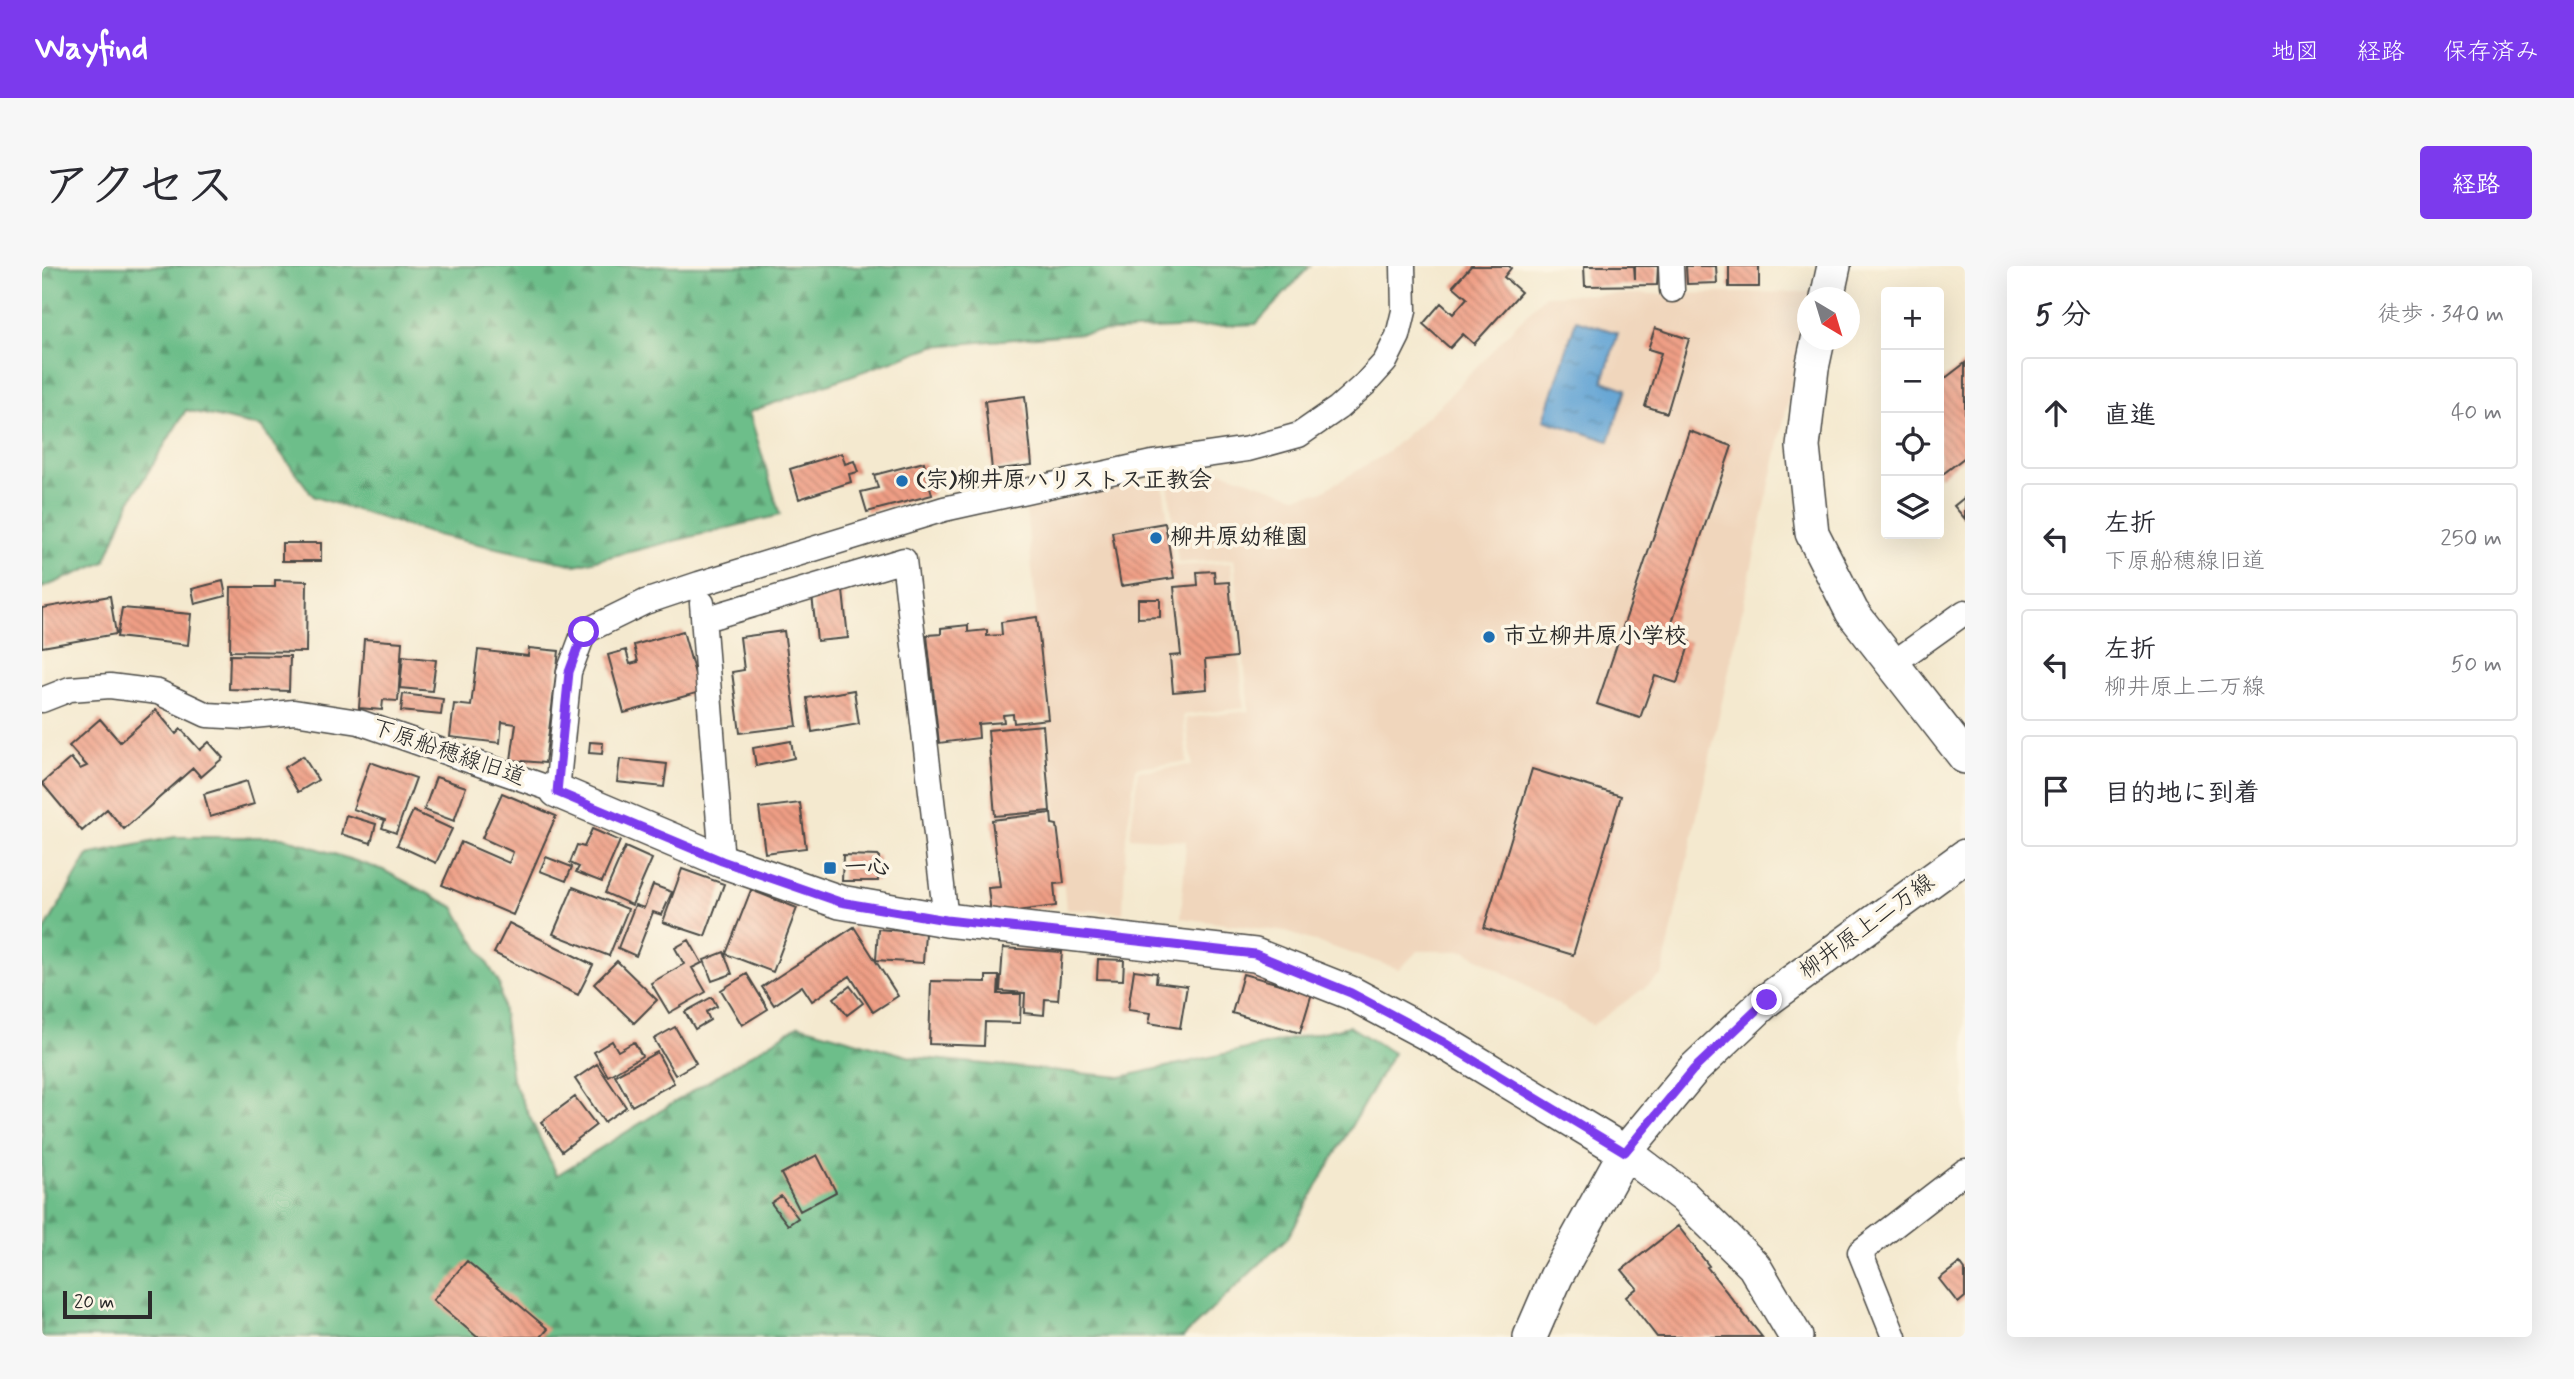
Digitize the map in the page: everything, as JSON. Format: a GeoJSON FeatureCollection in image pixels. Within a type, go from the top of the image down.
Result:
{"type":"FeatureCollection","features":[{"type":"Feature","properties":{"kind":"street"},"geometry":{"type":"LineString","coordinates":[[557,792],[569,672],[584,632],[645,603],[699,584],[944,509],[1152,463],[1248,449],[1298,435],[1338,408],[1385,362],[1398,336],[1404,311],[1403,266]]}},
{"type":"Feature","properties":{"kind":"street"},"geometry":{"type":"LineString","coordinates":[[1830,287],[1835,266]]}},
{"type":"Feature","properties":{"kind":"street"},"geometry":{"type":"LineString","coordinates":[[1816,350],[1803,447],[1812,533],[1852,612],[1965,757]]}},
{"type":"Feature","properties":{"kind":"street"},"geometry":{"type":"LineString","coordinates":[[705,619],[904,560],[946,920]]}},
{"type":"Feature","properties":{"kind":"street"},"geometry":{"type":"LineString","coordinates":[[699,584],[705,619],[722,861]]}},
{"type":"Feature","properties":{"kind":"street"},"geometry":{"type":"LineString","coordinates":[[1892,664],[1965,612]]}},
{"type":"Feature","properties":{"kind":"street","name":"下原船穂線旧道"},"geometry":{"type":"LineString","coordinates":[[42,700],[70,689],[110,685],[158,692],[206,715],[244,717],[294,712],[359,722],[557,792],[722,861],[840,902],[946,920],[1255,954],[1351,993],[1409,1024],[1625,1152],[1684,1196],[1754,1266],[1796,1337]]}},
{"type":"Feature","properties":{"kind":"street","name":"柳井原上二万線"},"geometry":{"type":"LineString","coordinates":[[1530,1337],[1556,1276],[1625,1152],[1693,1070],[1767,1000],[1965,856]]}},
{"type":"Feature","properties":{"kind":"street"},"geometry":{"type":"LineString","coordinates":[[1894,1337],[1860,1252],[1965,1171]]}},
{"type":"Feature","properties":{"kind":"shaded area","name":"市立柳井原小学校"},"geometry":{"type":"Polygon","coordinates":[[[1797,292],[1797,350],[1799,350],[1662,975],[1593,1025],[1466,951],[1418,951],[1399,969],[1286,932],[1181,918],[1186,841],[1130,837],[1138,771],[1192,765],[1186,718],[1249,711],[1234,559],[1178,563],[1167,475],[1209,467],[1296,496],[1321,492],[1385,454],[1443,402],[1545,295],[1797,292]]]}},
{"type":"Feature","properties":{"kind":"shaded area"},"geometry":{"type":"Polygon","coordinates":[[[1162,477],[1174,566],[1231,563],[1244,708],[1183,715],[1187,762],[1136,767],[1126,837],[1123,913],[1066,909],[1026,509],[1162,477]]]}},
{"type":"Feature","properties":{"kind":"green space"},"geometry":{"type":"Polygon","coordinates":[[[42,266],[1310,266],[1256,324],[1095,332],[934,346],[749,412],[780,515],[576,565],[436,535],[314,497],[261,427],[186,410],[129,503],[105,562],[42,588],[42,266]]]}},
{"type":"Feature","properties":{"kind":"green space"},"geometry":{"type":"Polygon","coordinates":[[[175,837],[282,837],[383,870],[454,907],[499,983],[512,1079],[557,1175],[799,1025],[911,1057],[1121,1077],[1349,1026],[1393,1053],[1288,1237],[1183,1337],[42,1337],[42,935],[88,855],[175,837]]]}},
{"type":"Feature","properties":{"kind":"water"},"geometry":{"type":"Polygon","coordinates":[[[1576,320],[1618,333],[1603,381],[1626,389],[1609,441],[1544,420],[1576,320]]]}},
{"type":"Feature","properties":{"kind":"building"},"geometry":{"type":"Polygon","coordinates":[[[1471,266],[1509,266],[1511,268],[1504,277],[1521,292],[1474,344],[1463,334],[1450,348],[1423,324],[1441,303],[1453,314],[1467,298],[1453,286],[1471,266]]]}},
{"type":"Feature","properties":{"kind":"building"},"geometry":{"type":"Polygon","coordinates":[[[1584,266],[1634,266],[1635,279],[1635,266],[1658,266],[1657,285],[1585,286],[1584,266]]]}},
{"type":"Feature","properties":{"kind":"building"},"geometry":{"type":"Polygon","coordinates":[[[1686,266],[1716,266],[1717,283],[1687,284],[1686,266]]]}},
{"type":"Feature","properties":{"kind":"building"},"geometry":{"type":"Polygon","coordinates":[[[1729,266],[1759,266],[1759,287],[1729,287],[1729,266]]]}},
{"type":"Feature","properties":{"kind":"building"},"geometry":{"type":"Polygon","coordinates":[[[1655,328],[1689,339],[1667,413],[1645,406],[1661,353],[1648,349],[1655,328]]]}},
{"type":"Feature","properties":{"kind":"building"},"geometry":{"type":"Polygon","coordinates":[[[1965,363],[1965,457],[1944,473],[1944,413],[1944,379],[1965,363]]]}},
{"type":"Feature","properties":{"kind":"building"},"geometry":{"type":"Polygon","coordinates":[[[1025,396],[1032,465],[992,470],[985,401],[1025,396]]]}},
{"type":"Feature","properties":{"kind":"building"},"geometry":{"type":"Polygon","coordinates":[[[1689,431],[1732,446],[1668,634],[1690,642],[1677,683],[1655,676],[1640,718],[1597,704],[1689,431]]]}},
{"type":"Feature","properties":{"kind":"building"},"geometry":{"type":"Polygon","coordinates":[[[842,453],[845,464],[854,461],[858,472],[849,474],[851,482],[799,499],[790,469],[842,453]]]}},
{"type":"Feature","properties":{"kind":"building","name":"(宗)柳井原ハリストス正教会"},"geometry":{"type":"Polygon","coordinates":[[[924,462],[932,495],[867,512],[861,492],[878,488],[874,475],[924,462]]]}},
{"type":"Feature","properties":{"kind":"building"},"geometry":{"type":"Polygon","coordinates":[[[1965,497],[1965,519],[1954,506],[1965,497]]]}},
{"type":"Feature","properties":{"kind":"building"},"geometry":{"type":"Polygon","coordinates":[[[1165,523],[1174,578],[1121,586],[1112,532],[1165,523]]]}},
{"type":"Feature","properties":{"kind":"building"},"geometry":{"type":"Polygon","coordinates":[[[282,543],[321,543],[321,561],[282,561],[282,543]]]}},
{"type":"Feature","properties":{"kind":"building"},"geometry":{"type":"Polygon","coordinates":[[[1214,571],[1215,583],[1229,582],[1236,657],[1205,660],[1207,689],[1173,692],[1170,656],[1181,655],[1174,587],[1198,585],[1197,572],[1214,571]]]}},
{"type":"Feature","properties":{"kind":"building"},"geometry":{"type":"Polygon","coordinates":[[[275,580],[307,581],[306,652],[230,651],[231,587],[275,587],[275,580]]]}},
{"type":"Feature","properties":{"kind":"building"},"geometry":{"type":"Polygon","coordinates":[[[223,581],[226,596],[195,604],[192,589],[223,581]]]}},
{"type":"Feature","properties":{"kind":"building"},"geometry":{"type":"Polygon","coordinates":[[[843,591],[848,638],[817,641],[812,595],[843,591]]]}},
{"type":"Feature","properties":{"kind":"building"},"geometry":{"type":"Polygon","coordinates":[[[110,596],[116,634],[42,647],[42,608],[110,596]]]}},
{"type":"Feature","properties":{"kind":"building"},"geometry":{"type":"Polygon","coordinates":[[[1138,599],[1160,599],[1160,617],[1138,618],[1138,599]]]}},
{"type":"Feature","properties":{"kind":"building"},"geometry":{"type":"Polygon","coordinates":[[[122,608],[191,614],[188,645],[117,637],[122,608]]]}},
{"type":"Feature","properties":{"kind":"building"},"geometry":{"type":"Polygon","coordinates":[[[1037,617],[1048,719],[1014,723],[1013,714],[1003,715],[1004,722],[978,724],[979,738],[939,743],[927,635],[941,634],[941,628],[968,625],[968,632],[987,630],[987,636],[1002,635],[1001,622],[1037,617]]]}},
{"type":"Feature","properties":{"kind":"building"},"geometry":{"type":"Polygon","coordinates":[[[683,631],[700,692],[624,713],[608,655],[626,650],[630,664],[638,662],[634,645],[683,631]]]}},
{"type":"Feature","properties":{"kind":"building"},"geometry":{"type":"Polygon","coordinates":[[[784,631],[797,726],[740,733],[732,672],[744,670],[740,637],[784,631]]]}},
{"type":"Feature","properties":{"kind":"building"},"geometry":{"type":"Polygon","coordinates":[[[364,639],[402,642],[398,701],[383,700],[382,710],[359,708],[364,639]]]}},
{"type":"Feature","properties":{"kind":"building"},"geometry":{"type":"Polygon","coordinates":[[[529,648],[559,651],[545,763],[511,760],[516,724],[502,722],[500,743],[450,737],[454,704],[471,706],[478,650],[528,656],[529,648]]]}},
{"type":"Feature","properties":{"kind":"building"},"geometry":{"type":"Polygon","coordinates":[[[230,655],[290,656],[289,691],[229,689],[230,655]]]}},
{"type":"Feature","properties":{"kind":"building"},"geometry":{"type":"Polygon","coordinates":[[[403,656],[436,660],[432,691],[400,688],[403,656]]]}},
{"type":"Feature","properties":{"kind":"building"},"geometry":{"type":"Polygon","coordinates":[[[854,690],[859,724],[812,732],[807,698],[854,690]]]}},
{"type":"Feature","properties":{"kind":"building"},"geometry":{"type":"Polygon","coordinates":[[[403,694],[443,699],[441,715],[401,711],[403,694]]]}},
{"type":"Feature","properties":{"kind":"building"},"geometry":{"type":"Polygon","coordinates":[[[156,710],[176,734],[181,729],[200,750],[209,742],[223,758],[201,777],[193,768],[124,829],[107,809],[82,831],[42,783],[71,758],[80,769],[87,766],[69,746],[100,719],[120,742],[156,710]]]}},
{"type":"Feature","properties":{"kind":"building"},"geometry":{"type":"Polygon","coordinates":[[[1043,725],[1050,811],[995,816],[988,730],[1043,725]]]}},
{"type":"Feature","properties":{"kind":"building"},"geometry":{"type":"Polygon","coordinates":[[[791,741],[794,758],[756,766],[753,748],[791,741]]]}},
{"type":"Feature","properties":{"kind":"building"},"geometry":{"type":"Polygon","coordinates":[[[590,742],[603,743],[602,754],[589,753],[590,742]]]}},
{"type":"Feature","properties":{"kind":"building"},"geometry":{"type":"Polygon","coordinates":[[[303,756],[318,780],[298,792],[284,768],[303,756]]]}},
{"type":"Feature","properties":{"kind":"building"},"geometry":{"type":"Polygon","coordinates":[[[620,759],[667,764],[664,787],[617,782],[620,759]]]}},
{"type":"Feature","properties":{"kind":"building"},"geometry":{"type":"Polygon","coordinates":[[[370,762],[416,778],[396,833],[382,828],[385,820],[353,809],[370,762]]]}},
{"type":"Feature","properties":{"kind":"building"},"geometry":{"type":"Polygon","coordinates":[[[1532,769],[1621,796],[1573,955],[1484,928],[1532,769]]]}},
{"type":"Feature","properties":{"kind":"building"},"geometry":{"type":"Polygon","coordinates":[[[436,777],[466,787],[454,821],[424,810],[436,777]]]}},
{"type":"Feature","properties":{"kind":"building"},"geometry":{"type":"Polygon","coordinates":[[[247,781],[254,804],[210,817],[204,794],[247,781]]]}},
{"type":"Feature","properties":{"kind":"building"},"geometry":{"type":"Polygon","coordinates":[[[502,793],[556,816],[513,915],[442,885],[461,842],[509,863],[513,852],[482,838],[502,793]]]}},
{"type":"Feature","properties":{"kind":"building"},"geometry":{"type":"Polygon","coordinates":[[[800,803],[806,848],[765,853],[759,808],[800,803]]]}},
{"type":"Feature","properties":{"kind":"building"},"geometry":{"type":"Polygon","coordinates":[[[413,811],[452,829],[436,863],[397,845],[413,811]]]}},
{"type":"Feature","properties":{"kind":"building"},"geometry":{"type":"Polygon","coordinates":[[[1051,813],[1052,824],[1057,825],[1064,883],[1054,884],[1056,906],[991,914],[988,888],[1000,887],[992,820],[1051,813]]]}},
{"type":"Feature","properties":{"kind":"building"},"geometry":{"type":"Polygon","coordinates":[[[346,815],[376,824],[371,843],[341,834],[346,815]]]}},
{"type":"Feature","properties":{"kind":"building"},"geometry":{"type":"Polygon","coordinates":[[[592,829],[620,841],[602,882],[576,872],[579,867],[570,863],[577,845],[584,847],[592,829]]]}},
{"type":"Feature","properties":{"kind":"building"},"geometry":{"type":"Polygon","coordinates":[[[625,847],[652,859],[632,905],[605,893],[625,847]]]}},
{"type":"Feature","properties":{"kind":"building"},"geometry":{"type":"Polygon","coordinates":[[[843,855],[879,856],[878,881],[842,881],[843,855]]]}},
{"type":"Feature","properties":{"kind":"building"},"geometry":{"type":"Polygon","coordinates":[[[546,857],[572,867],[566,881],[540,871],[546,857]]]}},
{"type":"Feature","properties":{"kind":"building"},"geometry":{"type":"Polygon","coordinates":[[[682,869],[724,884],[705,936],[663,922],[682,869]]]}},
{"type":"Feature","properties":{"kind":"building"},"geometry":{"type":"Polygon","coordinates":[[[653,885],[672,892],[662,915],[653,912],[636,956],[618,948],[635,905],[644,908],[653,885]]]}},
{"type":"Feature","properties":{"kind":"building"},"geometry":{"type":"Polygon","coordinates":[[[573,887],[628,909],[609,956],[553,934],[573,887]]]}},
{"type":"Feature","properties":{"kind":"building"},"geometry":{"type":"Polygon","coordinates":[[[751,890],[797,908],[773,972],[726,954],[751,890]]]}},
{"type":"Feature","properties":{"kind":"building"},"geometry":{"type":"Polygon","coordinates":[[[509,923],[593,965],[578,995],[494,953],[509,923]]]}},
{"type":"Feature","properties":{"kind":"building"},"geometry":{"type":"Polygon","coordinates":[[[854,927],[898,996],[873,1012],[850,976],[812,1001],[802,986],[774,1005],[762,987],[854,927]]]}},
{"type":"Feature","properties":{"kind":"building"},"geometry":{"type":"Polygon","coordinates":[[[878,929],[925,933],[923,963],[876,960],[878,929]]]}},
{"type":"Feature","properties":{"kind":"building"},"geometry":{"type":"Polygon","coordinates":[[[689,940],[702,963],[692,968],[706,992],[669,1013],[651,983],[684,964],[675,948],[689,940]]]}},
{"type":"Feature","properties":{"kind":"building"},"geometry":{"type":"Polygon","coordinates":[[[1003,948],[1062,952],[1058,1000],[1045,999],[1044,1015],[1024,1013],[1025,993],[1000,991],[1003,948]]]}},
{"type":"Feature","properties":{"kind":"building"},"geometry":{"type":"Polygon","coordinates":[[[724,952],[732,974],[712,981],[704,960],[724,952]]]}},
{"type":"Feature","properties":{"kind":"building"},"geometry":{"type":"Polygon","coordinates":[[[1098,959],[1124,960],[1123,980],[1097,979],[1098,959]]]}},
{"type":"Feature","properties":{"kind":"building"},"geometry":{"type":"Polygon","coordinates":[[[617,961],[657,1000],[634,1023],[594,984],[617,961]]]}},
{"type":"Feature","properties":{"kind":"building"},"geometry":{"type":"Polygon","coordinates":[[[1134,970],[1157,973],[1156,982],[1187,986],[1180,1028],[1149,1023],[1151,1013],[1128,1010],[1134,970]]]}},
{"type":"Feature","properties":{"kind":"building"},"geometry":{"type":"Polygon","coordinates":[[[747,974],[768,1009],[742,1025],[721,990],[747,974]]]}},
{"type":"Feature","properties":{"kind":"building"},"geometry":{"type":"Polygon","coordinates":[[[1243,974],[1312,993],[1300,1033],[1232,1013],[1243,974]]]}},
{"type":"Feature","properties":{"kind":"building"},"geometry":{"type":"Polygon","coordinates":[[[986,976],[999,976],[998,994],[1021,994],[1020,1023],[985,1022],[984,1046],[929,1044],[931,981],[986,982],[986,976]]]}},
{"type":"Feature","properties":{"kind":"building"},"geometry":{"type":"Polygon","coordinates":[[[850,986],[863,1003],[847,1015],[834,998],[850,986]]]}},
{"type":"Feature","properties":{"kind":"building"},"geometry":{"type":"Polygon","coordinates":[[[712,997],[717,1006],[706,1012],[710,1020],[695,1029],[685,1012],[712,997]]]}},
{"type":"Feature","properties":{"kind":"building"},"geometry":{"type":"Polygon","coordinates":[[[675,1027],[696,1063],[675,1075],[654,1039],[675,1027]]]}},
{"type":"Feature","properties":{"kind":"building"},"geometry":{"type":"Polygon","coordinates":[[[612,1041],[618,1051],[634,1042],[642,1056],[608,1076],[594,1052],[612,1041]]]}},
{"type":"Feature","properties":{"kind":"building"},"geometry":{"type":"Polygon","coordinates":[[[657,1052],[674,1083],[632,1106],[615,1075],[657,1052]]]}},
{"type":"Feature","properties":{"kind":"building"},"geometry":{"type":"Polygon","coordinates":[[[597,1064],[626,1107],[604,1122],[575,1079],[597,1064]]]}},
{"type":"Feature","properties":{"kind":"building"},"geometry":{"type":"Polygon","coordinates":[[[575,1097],[596,1125],[562,1151],[541,1122],[575,1097]]]}},
{"type":"Feature","properties":{"kind":"building"},"geometry":{"type":"Polygon","coordinates":[[[817,1155],[836,1192],[800,1211],[781,1174],[817,1155]]]}},
{"type":"Feature","properties":{"kind":"building"},"geometry":{"type":"Polygon","coordinates":[[[781,1196],[798,1218],[788,1225],[771,1203],[781,1196]]]}},
{"type":"Feature","properties":{"kind":"building"},"geometry":{"type":"Polygon","coordinates":[[[1678,1226],[1762,1337],[1657,1337],[1626,1297],[1637,1288],[1622,1270],[1678,1226]]]}},
{"type":"Feature","properties":{"kind":"building"},"geometry":{"type":"Polygon","coordinates":[[[467,1261],[548,1329],[541,1337],[477,1337],[433,1300],[467,1261]]]}},
{"type":"Feature","properties":{"kind":"building"},"geometry":{"type":"Polygon","coordinates":[[[1960,1263],[1965,1270],[1965,1297],[1958,1303],[1939,1279],[1960,1263]]]}},
{"type":"Feature","properties":{"kind":"place","name":"(宗)柳井原ハリストス正教会"},"geometry":{"type":"Point","coordinates":[902,481]}},
{"type":"Feature","properties":{"kind":"place","name":"柳井原幼稚園"},"geometry":{"type":"Point","coordinates":[1156,538]}},
{"type":"Feature","properties":{"kind":"place","name":"市立柳井原小学校"},"geometry":{"type":"Point","coordinates":[1489,637]}},
{"type":"Feature","properties":{"kind":"place","name":"一心"},"geometry":{"type":"Point","coordinates":[830,868]}},
{"type":"Feature","properties":{"kind":"route"},"geometry":{"type":"LineString","coordinates":[[584,632],[569,672],[557,792],[722,861],[840,902],[946,920],[1255,954],[1351,993],[1443,1042],[1625,1152],[1693,1070],[1767,1000]]}}]}
